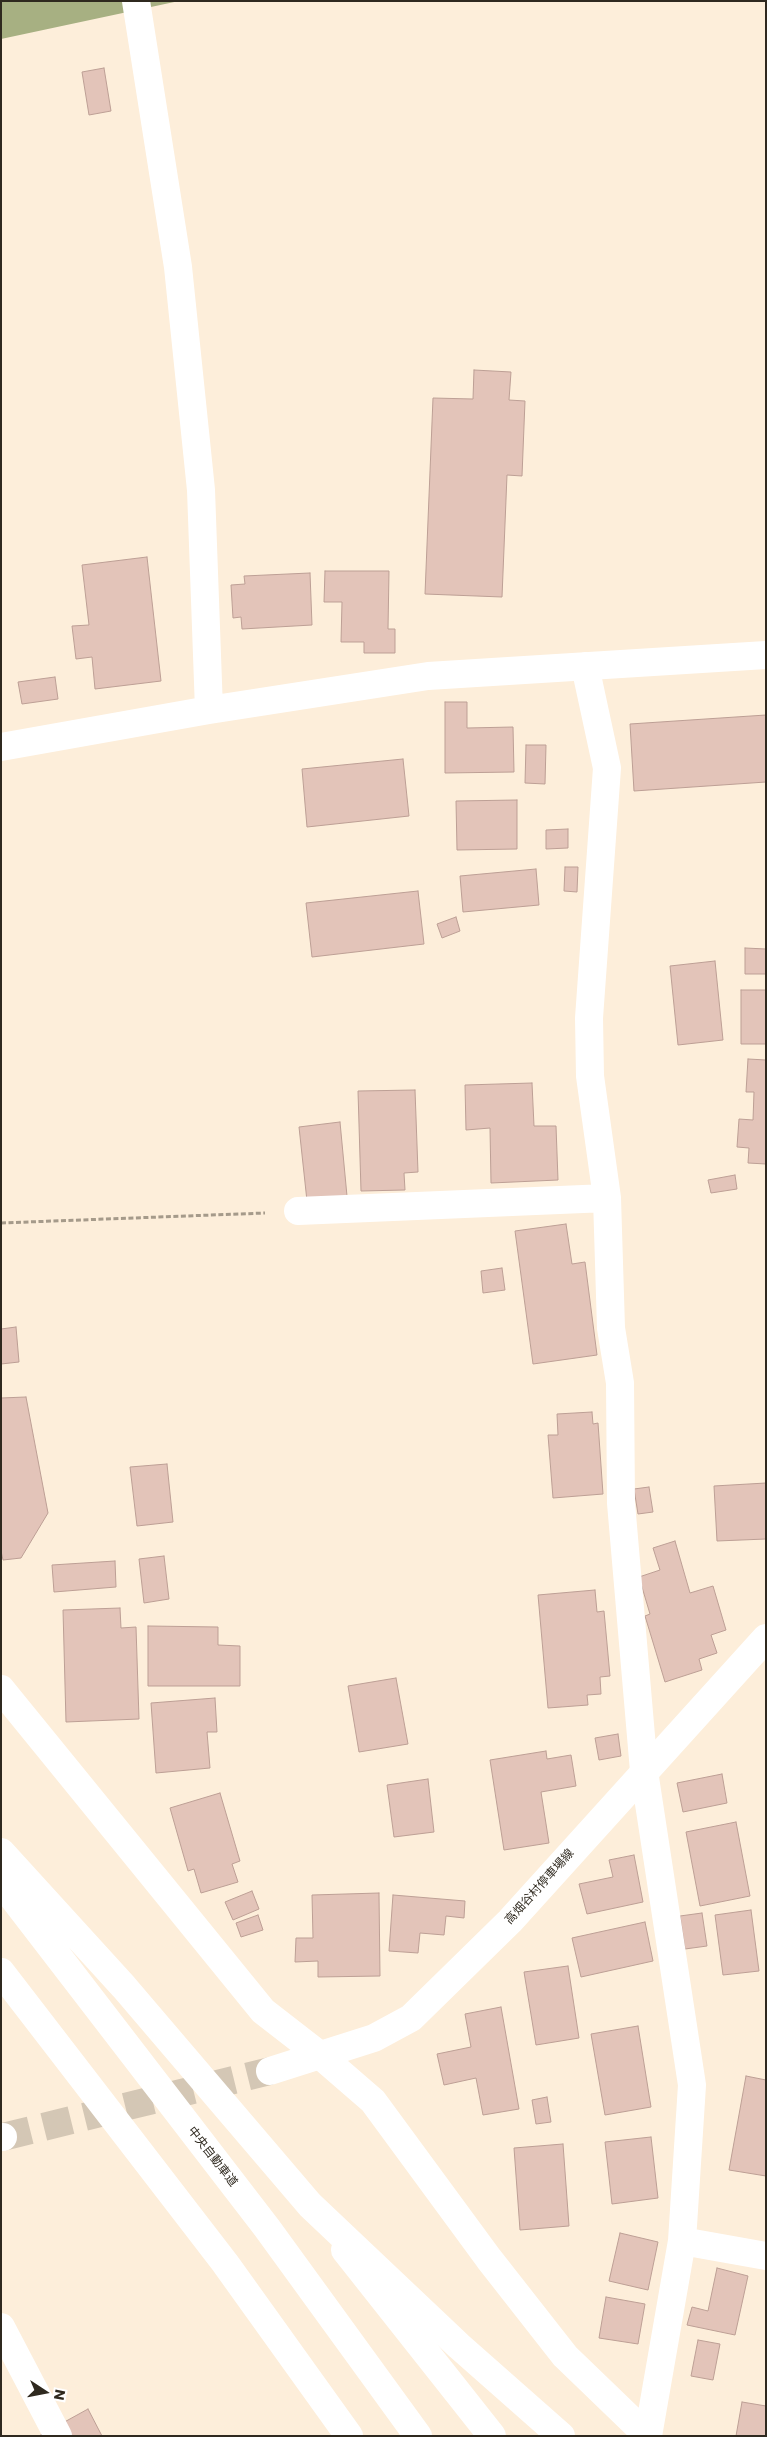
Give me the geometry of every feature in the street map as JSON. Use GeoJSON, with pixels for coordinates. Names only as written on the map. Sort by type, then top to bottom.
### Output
{"type":"FeatureCollection","features":[{"type":"Feature","properties":{"kind":"main road"},"geometry":{"type":"LineString","coordinates":[[138,13],[178,267],[201,490],[209,710]]}},
{"type":"Feature","properties":{"kind":"main road"},"geometry":{"type":"LineString","coordinates":[[1,746],[209,710],[428,676],[766,655]]}},
{"type":"Feature","properties":{"kind":"main road"},"geometry":{"type":"LineString","coordinates":[[585,666],[607,768],[589,1018],[590,1076],[607,1198],[611,1328],[620,1383],[621,1503],[644,1771],[692,2085],[682,2241],[648,2436]]}},
{"type":"Feature","properties":{"kind":"main road"},"geometry":{"type":"LineString","coordinates":[[298,1211],[607,1198]]}},
{"type":"Feature","properties":{"kind":"main road","name":"高畑谷村停車場線"},"geometry":{"type":"LineString","coordinates":[[270,2071],[374,2038],[411,2018],[510,1921],[766,1638]]}},
{"type":"Feature","properties":{"kind":"main road"},"geometry":{"type":"LineString","coordinates":[[1,1689],[263,2011],[321,2056],[373,2101],[489,2259],[565,2356],[648,2436]]}},
{"type":"Feature","properties":{"kind":"main road"},"geometry":{"type":"LineString","coordinates":[[1,1852],[124,1988],[310,2205],[492,2436]]}},
{"type":"Feature","properties":{"kind":"main road","name":"中央自動車道"},"geometry":{"type":"LineString","coordinates":[[1,1882],[267,2228],[418,2436]]}},
{"type":"Feature","properties":{"kind":"main road"},"geometry":{"type":"LineString","coordinates":[[1,1972],[225,2263],[349,2436]]}},
{"type":"Feature","properties":{"kind":"main road"},"geometry":{"type":"LineString","coordinates":[[310,2205],[459,2346],[562,2436]]}},
{"type":"Feature","properties":{"kind":"main road"},"geometry":{"type":"LineString","coordinates":[[682,2241],[766,2256]]}},
{"type":"Feature","properties":{"kind":"main road"},"geometry":{"type":"LineString","coordinates":[[225,2263],[327,2436]]}},
{"type":"Feature","properties":{"kind":"main road"},"geometry":{"type":"LineString","coordinates":[[1,2327],[58,2436]]}},
{"type":"Feature","properties":{"kind":"path"},"geometry":{"type":"LineString","coordinates":[[1,1223],[298,1211]]}},
{"type":"Feature","properties":{"kind":"green space"},"geometry":{"type":"Polygon","coordinates":[[[1,1],[179,1],[1,39],[1,1]]]}},
{"type":"Feature","properties":{"kind":"building"},"geometry":{"type":"Polygon","coordinates":[[[104,68],[111,111],[89,115],[82,72],[104,68]]]}},
{"type":"Feature","properties":{"kind":"building"},"geometry":{"type":"Polygon","coordinates":[[[474,370],[511,372],[509,400],[525,401],[522,476],[507,475],[502,597],[425,594],[433,398],[473,399],[474,370]]]}},
{"type":"Feature","properties":{"kind":"building"},"geometry":{"type":"Polygon","coordinates":[[[147,557],[161,681],[95,689],[92,657],[76,659],[72,626],[89,625],[82,565],[147,557]]]}},
{"type":"Feature","properties":{"kind":"building"},"geometry":{"type":"Polygon","coordinates":[[[325,571],[389,571],[388,629],[395,629],[395,653],[364,653],[364,642],[341,642],[342,602],[324,602],[325,571]]]}},
{"type":"Feature","properties":{"kind":"building"},"geometry":{"type":"Polygon","coordinates":[[[310,573],[312,625],[242,629],[241,617],[233,618],[231,585],[245,584],[244,576],[310,573]]]}},
{"type":"Feature","properties":{"kind":"building"},"geometry":{"type":"Polygon","coordinates":[[[55,677],[58,699],[22,704],[18,682],[55,677]]]}},
{"type":"Feature","properties":{"kind":"building"},"geometry":{"type":"Polygon","coordinates":[[[445,702],[467,702],[467,728],[513,727],[514,772],[445,773],[445,702]]]}},
{"type":"Feature","properties":{"kind":"building"},"geometry":{"type":"Polygon","coordinates":[[[766,715],[766,782],[634,791],[630,724],[766,715]]]}},
{"type":"Feature","properties":{"kind":"building"},"geometry":{"type":"Polygon","coordinates":[[[526,745],[546,745],[545,784],[525,783],[526,745]]]}},
{"type":"Feature","properties":{"kind":"building"},"geometry":{"type":"Polygon","coordinates":[[[403,759],[409,816],[307,827],[302,769],[403,759]]]}},
{"type":"Feature","properties":{"kind":"building"},"geometry":{"type":"Polygon","coordinates":[[[517,800],[517,849],[457,850],[456,801],[517,800]]]}},
{"type":"Feature","properties":{"kind":"building"},"geometry":{"type":"Polygon","coordinates":[[[568,829],[568,848],[546,849],[546,830],[568,829]]]}},
{"type":"Feature","properties":{"kind":"building"},"geometry":{"type":"Polygon","coordinates":[[[565,867],[578,867],[577,892],[564,891],[565,867]]]}},
{"type":"Feature","properties":{"kind":"building"},"geometry":{"type":"Polygon","coordinates":[[[536,869],[539,905],[463,912],[460,876],[536,869]]]}},
{"type":"Feature","properties":{"kind":"building"},"geometry":{"type":"Polygon","coordinates":[[[418,891],[424,944],[312,957],[306,903],[418,891]]]}},
{"type":"Feature","properties":{"kind":"building"},"geometry":{"type":"Polygon","coordinates":[[[456,917],[460,931],[442,938],[437,924],[456,917]]]}},
{"type":"Feature","properties":{"kind":"building"},"geometry":{"type":"Polygon","coordinates":[[[745,948],[766,949],[766,974],[745,974],[745,948]]]}},
{"type":"Feature","properties":{"kind":"building"},"geometry":{"type":"Polygon","coordinates":[[[715,961],[723,1040],[678,1045],[670,966],[715,961]]]}},
{"type":"Feature","properties":{"kind":"building"},"geometry":{"type":"Polygon","coordinates":[[[741,990],[766,990],[766,1044],[741,1044],[741,990]]]}},
{"type":"Feature","properties":{"kind":"building"},"geometry":{"type":"Polygon","coordinates":[[[748,1059],[766,1060],[766,1164],[748,1163],[749,1148],[737,1147],[739,1119],[753,1120],[754,1092],[746,1092],[748,1059]]]}},
{"type":"Feature","properties":{"kind":"building"},"geometry":{"type":"Polygon","coordinates":[[[532,1083],[534,1126],[556,1126],[558,1180],[491,1183],[490,1128],[466,1130],[465,1085],[532,1083]]]}},
{"type":"Feature","properties":{"kind":"building"},"geometry":{"type":"Polygon","coordinates":[[[415,1090],[418,1172],[404,1173],[405,1190],[361,1191],[358,1091],[415,1090]]]}},
{"type":"Feature","properties":{"kind":"building"},"geometry":{"type":"Polygon","coordinates":[[[340,1122],[347,1196],[307,1201],[299,1127],[340,1122]]]}},
{"type":"Feature","properties":{"kind":"building"},"geometry":{"type":"Polygon","coordinates":[[[735,1175],[737,1189],[711,1193],[708,1180],[735,1175]]]}},
{"type":"Feature","properties":{"kind":"building"},"geometry":{"type":"Polygon","coordinates":[[[566,1224],[572,1264],[585,1262],[597,1355],[533,1364],[515,1231],[566,1224]]]}},
{"type":"Feature","properties":{"kind":"building"},"geometry":{"type":"Polygon","coordinates":[[[502,1268],[505,1290],[483,1293],[481,1271],[502,1268]]]}},
{"type":"Feature","properties":{"kind":"building"},"geometry":{"type":"Polygon","coordinates":[[[16,1327],[19,1362],[1,1364],[1,1329],[16,1327]]]}},
{"type":"Feature","properties":{"kind":"building"},"geometry":{"type":"Polygon","coordinates":[[[26,1397],[48,1513],[21,1558],[3,1560],[1,1551],[1,1398],[26,1397]]]}},
{"type":"Feature","properties":{"kind":"building"},"geometry":{"type":"Polygon","coordinates":[[[592,1412],[593,1424],[598,1423],[603,1494],[553,1498],[548,1435],[558,1435],[557,1414],[592,1412]]]}},
{"type":"Feature","properties":{"kind":"building"},"geometry":{"type":"Polygon","coordinates":[[[167,1464],[173,1522],[137,1526],[130,1467],[167,1464]]]}},
{"type":"Feature","properties":{"kind":"building"},"geometry":{"type":"Polygon","coordinates":[[[766,1483],[766,1539],[717,1541],[714,1486],[766,1483]]]}},
{"type":"Feature","properties":{"kind":"building"},"geometry":{"type":"Polygon","coordinates":[[[649,1487],[653,1512],[638,1514],[634,1489],[649,1487]]]}},
{"type":"Feature","properties":{"kind":"building"},"geometry":{"type":"Polygon","coordinates":[[[675,1541],[690,1593],[713,1586],[726,1630],[711,1635],[717,1653],[699,1659],[702,1670],[665,1682],[645,1616],[650,1614],[639,1577],[660,1570],[653,1548],[675,1541]]]}},
{"type":"Feature","properties":{"kind":"building"},"geometry":{"type":"Polygon","coordinates":[[[164,1556],[169,1599],[144,1603],[139,1559],[164,1556]]]}},
{"type":"Feature","properties":{"kind":"building"},"geometry":{"type":"Polygon","coordinates":[[[115,1561],[116,1587],[54,1592],[52,1565],[115,1561]]]}},
{"type":"Feature","properties":{"kind":"building"},"geometry":{"type":"Polygon","coordinates":[[[595,1590],[597,1612],[604,1611],[610,1676],[600,1677],[601,1694],[587,1695],[588,1705],[548,1708],[538,1595],[595,1590]]]}},
{"type":"Feature","properties":{"kind":"building"},"geometry":{"type":"Polygon","coordinates":[[[120,1608],[121,1628],[136,1627],[139,1719],[66,1722],[63,1610],[120,1608]]]}},
{"type":"Feature","properties":{"kind":"building"},"geometry":{"type":"Polygon","coordinates":[[[148,1626],[218,1627],[218,1645],[240,1646],[240,1686],[148,1686],[148,1626]]]}},
{"type":"Feature","properties":{"kind":"building"},"geometry":{"type":"Polygon","coordinates":[[[396,1678],[408,1744],[359,1752],[348,1686],[396,1678]]]}},
{"type":"Feature","properties":{"kind":"building"},"geometry":{"type":"Polygon","coordinates":[[[215,1698],[217,1732],[207,1732],[210,1768],[156,1773],[151,1703],[215,1698]]]}},
{"type":"Feature","properties":{"kind":"building"},"geometry":{"type":"Polygon","coordinates":[[[618,1734],[621,1756],[599,1760],[595,1738],[618,1734]]]}},
{"type":"Feature","properties":{"kind":"building"},"geometry":{"type":"Polygon","coordinates":[[[546,1751],[547,1759],[571,1755],[576,1786],[541,1792],[549,1843],[504,1850],[490,1760],[546,1751]]]}},
{"type":"Feature","properties":{"kind":"building"},"geometry":{"type":"Polygon","coordinates":[[[722,1774],[727,1803],[683,1812],[677,1783],[722,1774]]]}},
{"type":"Feature","properties":{"kind":"building"},"geometry":{"type":"Polygon","coordinates":[[[428,1779],[434,1832],[394,1837],[387,1785],[428,1779]]]}},
{"type":"Feature","properties":{"kind":"building"},"geometry":{"type":"Polygon","coordinates":[[[220,1793],[240,1861],[232,1864],[238,1882],[201,1893],[194,1869],[188,1871],[170,1808],[220,1793]]]}},
{"type":"Feature","properties":{"kind":"building"},"geometry":{"type":"Polygon","coordinates":[[[736,1822],[750,1896],[700,1906],[686,1832],[736,1822]]]}},
{"type":"Feature","properties":{"kind":"building"},"geometry":{"type":"Polygon","coordinates":[[[634,1855],[643,1902],[587,1914],[579,1884],[613,1877],[609,1860],[634,1855]]]}},
{"type":"Feature","properties":{"kind":"building"},"geometry":{"type":"Polygon","coordinates":[[[252,1891],[259,1909],[233,1920],[225,1902],[252,1891]]]}},
{"type":"Feature","properties":{"kind":"building"},"geometry":{"type":"Polygon","coordinates":[[[379,1893],[380,1976],[318,1977],[318,1961],[295,1962],[296,1938],[313,1938],[312,1895],[379,1893]]]}},
{"type":"Feature","properties":{"kind":"building"},"geometry":{"type":"Polygon","coordinates":[[[393,1895],[465,1901],[464,1918],[446,1916],[444,1935],[420,1933],[418,1953],[389,1951],[393,1895]]]}},
{"type":"Feature","properties":{"kind":"building"},"geometry":{"type":"Polygon","coordinates":[[[751,1910],[759,1971],[723,1975],[715,1915],[751,1910]]]}},
{"type":"Feature","properties":{"kind":"building"},"geometry":{"type":"Polygon","coordinates":[[[702,1913],[707,1946],[685,1949],[680,1916],[702,1913]]]}},
{"type":"Feature","properties":{"kind":"building"},"geometry":{"type":"Polygon","coordinates":[[[258,1915],[263,1930],[241,1937],[236,1923],[258,1915]]]}},
{"type":"Feature","properties":{"kind":"building"},"geometry":{"type":"Polygon","coordinates":[[[645,1922],[653,1961],[581,1977],[572,1938],[645,1922]]]}},
{"type":"Feature","properties":{"kind":"building"},"geometry":{"type":"Polygon","coordinates":[[[568,1966],[579,2038],[536,2045],[524,1972],[568,1966]]]}},
{"type":"Feature","properties":{"kind":"building"},"geometry":{"type":"Polygon","coordinates":[[[501,2007],[519,2109],[483,2115],[476,2078],[444,2085],[437,2054],[471,2047],[465,2014],[501,2007]]]}},
{"type":"Feature","properties":{"kind":"building"},"geometry":{"type":"Polygon","coordinates":[[[638,2026],[651,2107],[605,2115],[591,2034],[638,2026]]]}},
{"type":"Feature","properties":{"kind":"building"},"geometry":{"type":"Polygon","coordinates":[[[746,2076],[766,2080],[766,2176],[729,2170],[746,2076]]]}},
{"type":"Feature","properties":{"kind":"building"},"geometry":{"type":"Polygon","coordinates":[[[547,2097],[551,2122],[536,2124],[532,2100],[547,2097]]]}},
{"type":"Feature","properties":{"kind":"building"},"geometry":{"type":"Polygon","coordinates":[[[651,2137],[658,2198],[612,2204],[605,2142],[651,2137]]]}},
{"type":"Feature","properties":{"kind":"building"},"geometry":{"type":"Polygon","coordinates":[[[563,2144],[569,2226],[520,2230],[514,2148],[563,2144]]]}},
{"type":"Feature","properties":{"kind":"building"},"geometry":{"type":"Polygon","coordinates":[[[620,2233],[658,2242],[648,2290],[609,2281],[620,2233]]]}},
{"type":"Feature","properties":{"kind":"building"},"geometry":{"type":"Polygon","coordinates":[[[717,2268],[748,2276],[735,2335],[687,2325],[692,2307],[708,2311],[717,2268]]]}},
{"type":"Feature","properties":{"kind":"building"},"geometry":{"type":"Polygon","coordinates":[[[606,2297],[645,2304],[638,2344],[599,2338],[606,2297]]]}},
{"type":"Feature","properties":{"kind":"building"},"geometry":{"type":"Polygon","coordinates":[[[698,2340],[720,2344],[713,2380],[691,2376],[698,2340]]]}},
{"type":"Feature","properties":{"kind":"building"},"geometry":{"type":"Polygon","coordinates":[[[742,2402],[766,2406],[766,2436],[736,2436],[742,2402]]]}},
{"type":"Feature","properties":{"kind":"building"},"geometry":{"type":"Polygon","coordinates":[[[88,2409],[102,2436],[39,2436],[88,2409]]]}},
{"type":"Feature","properties":{"kind":"tunnel"},"geometry":{"type":"LineString","coordinates":[[3,2137],[270,2071]]}}]}
